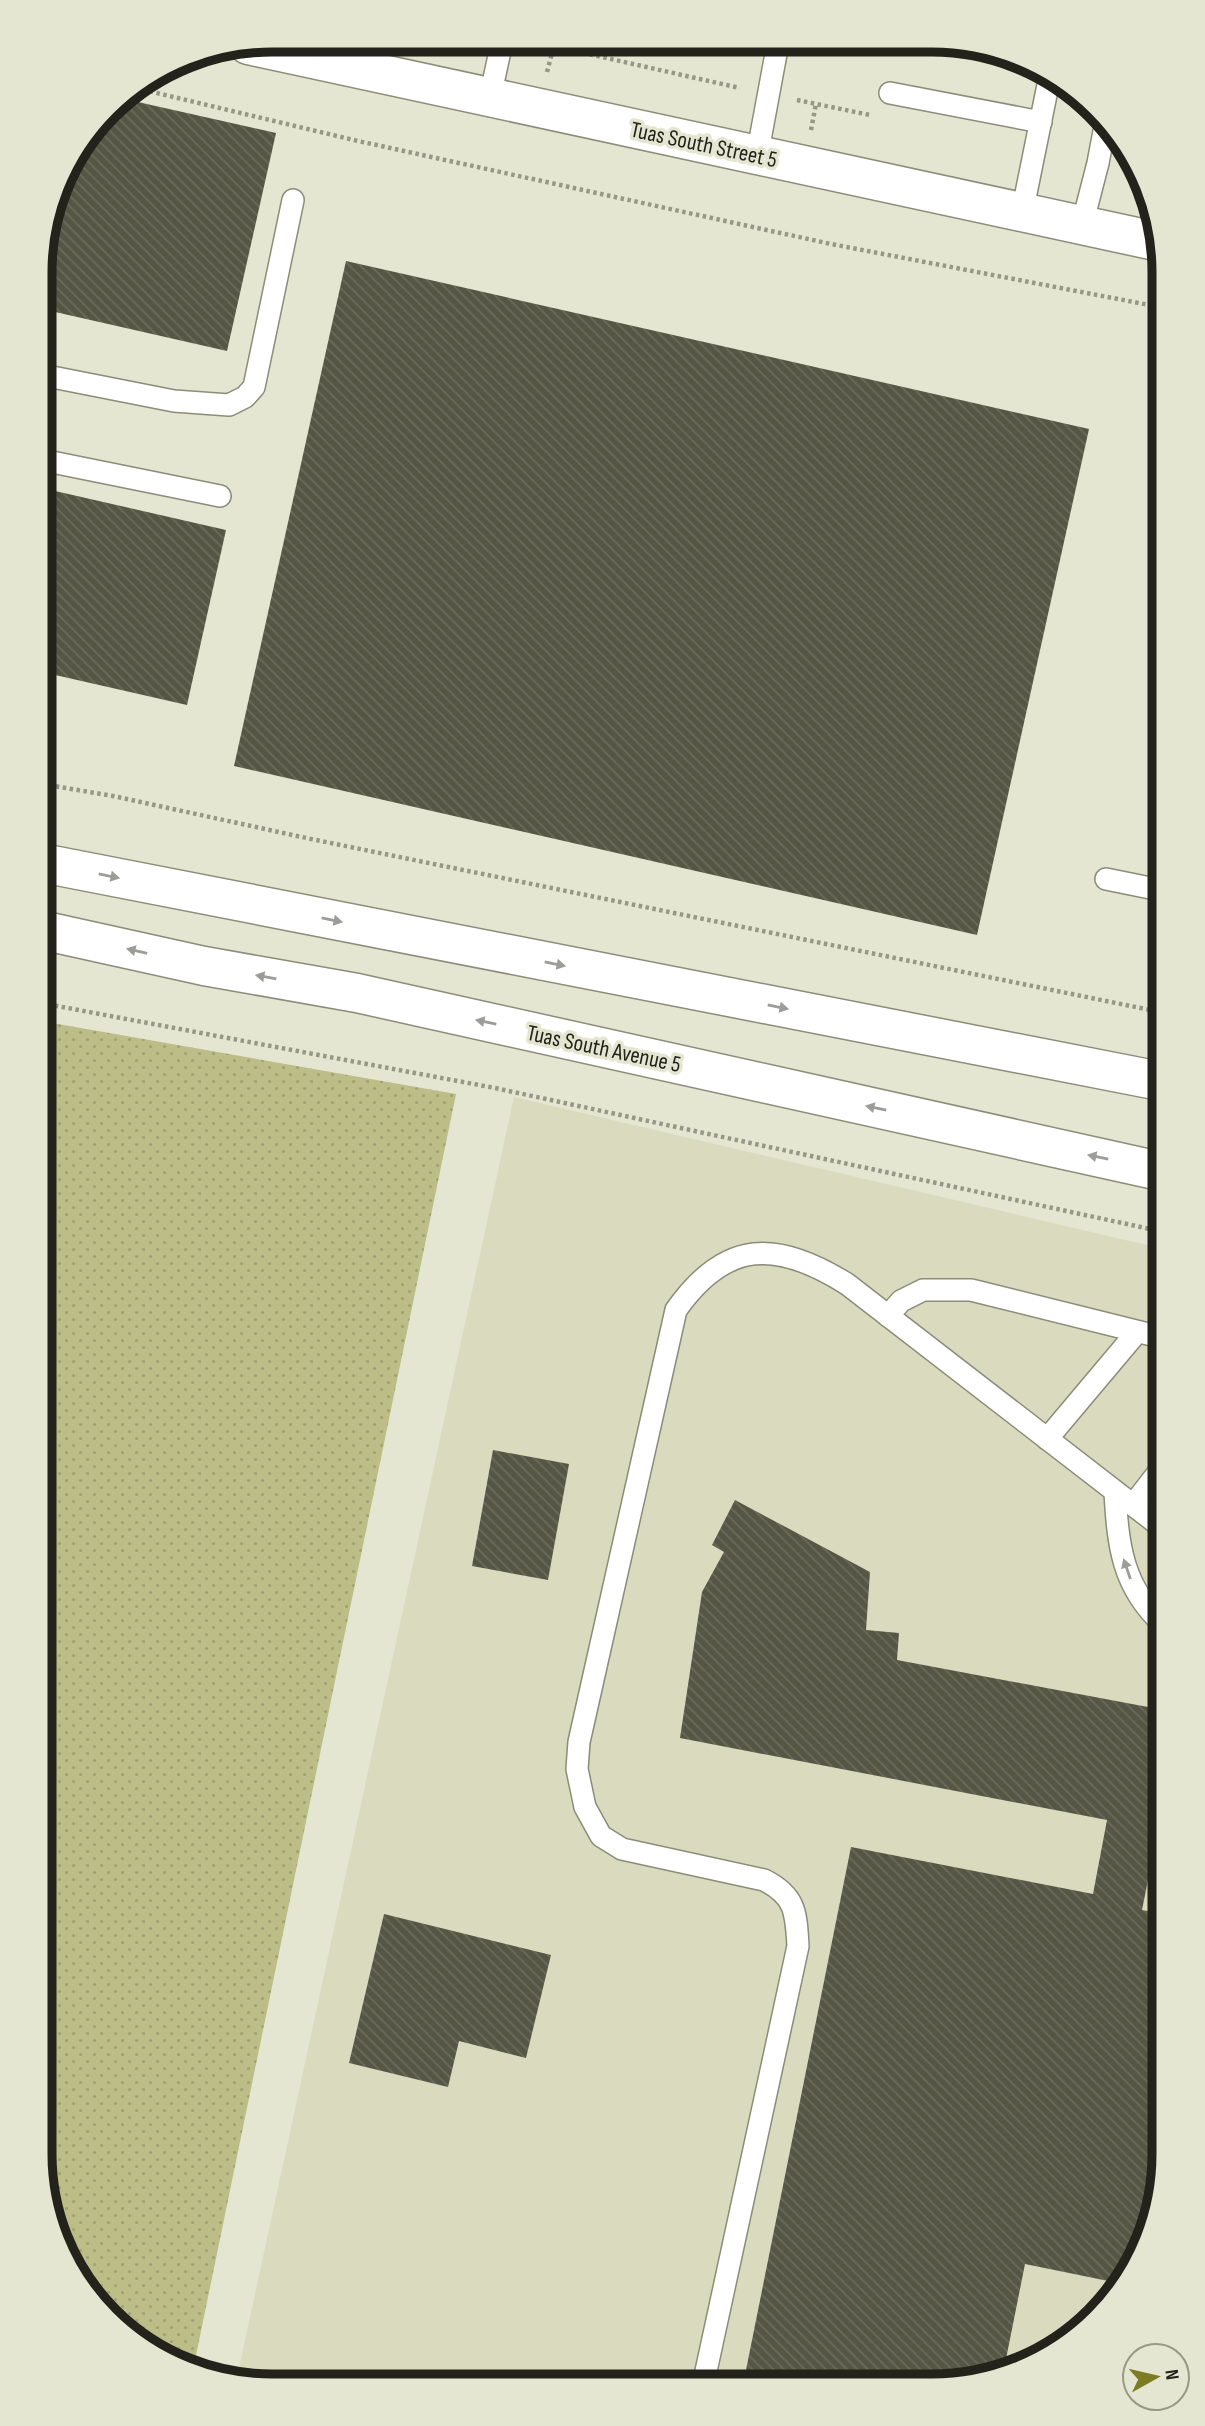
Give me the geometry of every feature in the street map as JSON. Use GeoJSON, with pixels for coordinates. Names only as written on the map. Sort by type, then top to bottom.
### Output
{"type":"FeatureCollection","features":[{"type":"Feature","properties":{"kind":"main road","name":"Tuas South Street 5"},"geometry":{"type":"LineString","coordinates":[[285,53],[1149,240]]}},
{"type":"Feature","properties":{"kind":"main road"},"geometry":{"type":"LineString","coordinates":[[53,865],[1153,1080]]}},
{"type":"Feature","properties":{"kind":"main road","name":"Tuas South Avenue 5"},"geometry":{"type":"LineString","coordinates":[[53,933],[204,966],[357,993],[1153,1169]]}},
{"type":"Feature","properties":{"kind":"lane"},"geometry":{"type":"LineString","coordinates":[[490,97],[500,53]]}},
{"type":"Feature","properties":{"kind":"lane"},"geometry":{"type":"LineString","coordinates":[[757,156],[776,53]]}},
{"type":"Feature","properties":{"kind":"lane"},"geometry":{"type":"LineString","coordinates":[[1023,213],[1048,86]]}},
{"type":"Feature","properties":{"kind":"lane"},"geometry":{"type":"LineString","coordinates":[[890,93],[1041,122]]}},
{"type":"Feature","properties":{"kind":"lane"},"geometry":{"type":"LineString","coordinates":[[1082,225],[1105,136]]}},
{"type":"Feature","properties":{"kind":"lane"},"geometry":{"type":"LineString","coordinates":[[53,377],[174,401],[229,405],[245,397],[254,387],[293,200]]}},
{"type":"Feature","properties":{"kind":"lane"},"geometry":{"type":"LineString","coordinates":[[53,462],[220,496]]}},
{"type":"Feature","properties":{"kind":"lane"},"geometry":{"type":"LineString","coordinates":[[1106,879],[1153,888]]}},
{"type":"Feature","properties":{"kind":"lane"},"geometry":{"type":"LineString","coordinates":[[705,2374],[798,1947],[797,1925],[792,1905],[782,1889],[764,1880],[622,1849],[601,1836],[585,1807],[577,1769],[579,1742],[676,1310],[692,1287],[711,1270],[742,1255],[776,1254],[804,1260],[831,1274],[888,1316],[1152,1520]]}},
{"type":"Feature","properties":{"kind":"lane"},"geometry":{"type":"LineString","coordinates":[[888,1316],[901,1301],[923,1290],[971,1290],[1152,1335]]}},
{"type":"Feature","properties":{"kind":"lane"},"geometry":{"type":"LineString","coordinates":[[1047,1439],[1137,1332]]}},
{"type":"Feature","properties":{"kind":"lane"},"geometry":{"type":"LineString","coordinates":[[1132,1505],[1152,1480]]}},
{"type":"Feature","properties":{"kind":"lane"},"geometry":{"type":"LineString","coordinates":[[1115,1492],[1118,1534],[1126,1571],[1141,1600],[1152,1612]]}},
{"type":"Feature","properties":{"kind":"path"},"geometry":{"type":"LineString","coordinates":[[585,53],[880,117]]}},
{"type":"Feature","properties":{"kind":"path"},"geometry":{"type":"LineString","coordinates":[[149,91],[358,141],[831,244],[1153,306]]}},
{"type":"Feature","properties":{"kind":"path"},"geometry":{"type":"LineString","coordinates":[[53,786],[1153,1010]]}},
{"type":"Feature","properties":{"kind":"path"},"geometry":{"type":"LineString","coordinates":[[53,1005],[495,1088],[1152,1229]]}},
{"type":"Feature","properties":{"kind":"shaded area"},"geometry":{"type":"Polygon","coordinates":[[[514,1097],[1152,1246],[1152,2168],[1148,2196],[1136,2238],[1107,2287],[1088,2309],[1066,2328],[1030,2351],[1003,2362],[961,2372],[272,2374],[238,2371],[514,1097]]]}},
{"type":"Feature","properties":{"kind":"green space"},"geometry":{"type":"Polygon","coordinates":[[[53,1023],[456,1094],[195,2359],[162,2344],[139,2328],[117,2309],[98,2287],[75,2251],[64,2224],[53,2168],[53,1023]]]}},
{"type":"Feature","properties":{"kind":"building"},"geometry":{"type":"Polygon","coordinates":[[[135,101],[276,133],[227,351],[53,311],[53,258],[58,223],[69,188],[82,162],[117,117],[135,101]]]}},
{"type":"Feature","properties":{"kind":"building"},"geometry":{"type":"Polygon","coordinates":[[[346,261],[1089,429],[977,935],[234,766],[346,261]]]}},
{"type":"Feature","properties":{"kind":"building"},"geometry":{"type":"Polygon","coordinates":[[[53,490],[226,530],[187,705],[53,674],[53,490]]]}},
{"type":"Feature","properties":{"kind":"building"},"geometry":{"type":"Polygon","coordinates":[[[493,1450],[569,1464],[548,1580],[472,1566],[493,1450]]]}},
{"type":"Feature","properties":{"kind":"building"},"geometry":{"type":"Polygon","coordinates":[[[735,1500],[870,1572],[866,1630],[899,1633],[897,1660],[1152,1708],[1152,1859],[1142,1910],[1152,1912],[1152,2168],[1148,2196],[1136,2238],[1111,2282],[1025,2264],[1006,2361],[1003,2362],[961,2372],[932,2374],[745,2374],[851,1847],[1093,1894],[1107,1820],[680,1738],[702,1592],[724,1552],[712,1545],[735,1500]]]}},
{"type":"Feature","properties":{"kind":"building"},"geometry":{"type":"Polygon","coordinates":[[[384,1914],[551,1955],[526,2058],[459,2041],[448,2087],[349,2063],[384,1914]]]}}]}
